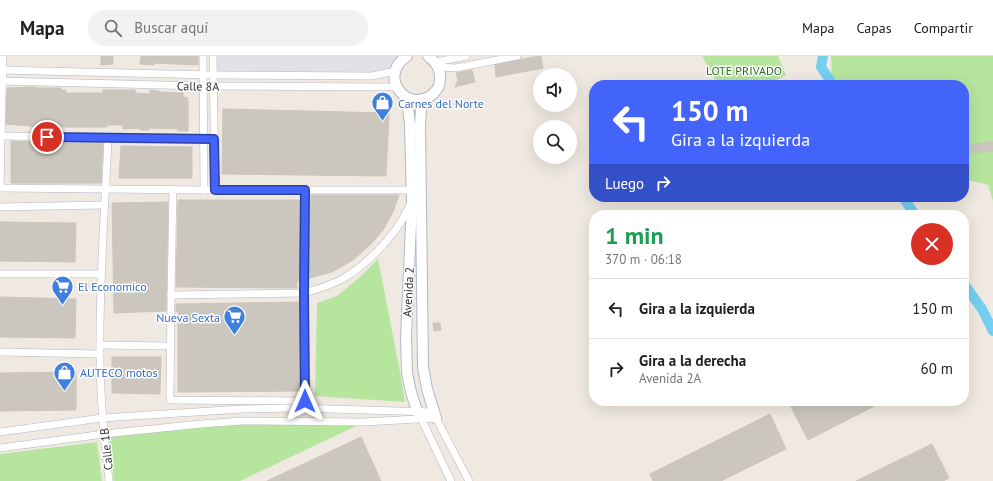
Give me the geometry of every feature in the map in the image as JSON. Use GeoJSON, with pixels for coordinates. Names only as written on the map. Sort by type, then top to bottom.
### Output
{"type":"FeatureCollection","features":[{"type":"Feature","properties":{"kind":"street"},"geometry":{"type":"LineString","coordinates":[[3,56],[1,70],[0,188],[412,190]]}},
{"type":"Feature","properties":{"kind":"street"},"geometry":{"type":"LineString","coordinates":[[203,56],[204,190]]}},
{"type":"Feature","properties":{"kind":"street"},"geometry":{"type":"LineString","coordinates":[[213,56],[215,190]]}},
{"type":"Feature","properties":{"kind":"street"},"geometry":{"type":"LineString","coordinates":[[407,56],[397,65],[394,77],[396,87],[404,96],[416,100],[430,96],[440,83],[441,75],[432,59]]}},
{"type":"Feature","properties":{"kind":"street"},"geometry":{"type":"LineString","coordinates":[[432,59],[466,56]]}},
{"type":"Feature","properties":{"kind":"street"},"geometry":{"type":"LineString","coordinates":[[432,59],[456,68],[517,56]]}},
{"type":"Feature","properties":{"kind":"street","name":"Calle 8A"},"geometry":{"type":"LineString","coordinates":[[1,70],[202,75],[372,76],[395,71]]}},
{"type":"Feature","properties":{"kind":"street","name":"Calle 8A"},"geometry":{"type":"LineString","coordinates":[[1,81],[203,86],[396,87]]}},
{"type":"Feature","properties":{"kind":"street","name":"Avenida 2"},"geometry":{"type":"LineString","coordinates":[[404,96],[408,108],[410,125],[412,190],[406,338],[407,373],[411,392],[419,415],[451,481]]}},
{"type":"Feature","properties":{"kind":"street","name":"Avenida 2"},"geometry":{"type":"LineString","coordinates":[[423,99],[420,125],[423,367],[426,389],[435,415],[469,481]]}},
{"type":"Feature","properties":{"kind":"street"},"geometry":{"type":"LineString","coordinates":[[1,136],[214,139]]}},
{"type":"Feature","properties":{"kind":"street","name":"Calle 1B"},"geometry":{"type":"LineString","coordinates":[[108,138],[101,274],[100,354],[102,418],[109,481]]}},
{"type":"Feature","properties":{"kind":"street"},"geometry":{"type":"LineString","coordinates":[[173,189],[170,400],[305,401],[305,190]]}},
{"type":"Feature","properties":{"kind":"street"},"geometry":{"type":"LineString","coordinates":[[171,295],[304,293],[321,288],[344,278],[382,247],[401,222],[412,201]]}},
{"type":"Feature","properties":{"kind":"street"},"geometry":{"type":"LineString","coordinates":[[0,207],[104,205]]}},
{"type":"Feature","properties":{"kind":"street"},"geometry":{"type":"LineString","coordinates":[[0,274],[101,274]]}},
{"type":"Feature","properties":{"kind":"street"},"geometry":{"type":"LineString","coordinates":[[100,345],[170,346]]}},
{"type":"Feature","properties":{"kind":"street"},"geometry":{"type":"LineString","coordinates":[[0,352],[100,354]]}},
{"type":"Feature","properties":{"kind":"street"},"geometry":{"type":"LineString","coordinates":[[0,432],[102,418],[242,409],[296,408],[435,415]]}},
{"type":"Feature","properties":{"kind":"street"},"geometry":{"type":"LineString","coordinates":[[0,448],[104,434],[201,424],[243,421],[363,422],[419,415]]}},
{"type":"Feature","properties":{"kind":"shaded area"},"geometry":{"type":"Polygon","coordinates":[[[215,56],[403,56],[403,59],[389,68],[371,73],[215,72],[215,56]]]}},
{"type":"Feature","properties":{"kind":"green space","name":"LOTE PRIVADO"},"geometry":{"type":"Polygon","coordinates":[[[702,56],[778,56],[786,75],[776,80],[715,80],[702,56]]]}},
{"type":"Feature","properties":{"kind":"green space"},"geometry":{"type":"Polygon","coordinates":[[[831,56],[993,56],[993,201],[988,185],[969,180],[969,80],[832,80],[831,56]]]}},
{"type":"Feature","properties":{"kind":"green space"},"geometry":{"type":"Polygon","coordinates":[[[378,259],[405,402],[315,396],[317,303],[337,296],[360,277],[378,259]]]}},
{"type":"Feature","properties":{"kind":"green space"},"geometry":{"type":"Polygon","coordinates":[[[219,424],[356,426],[240,481],[114,481],[109,437],[219,424]]]}},
{"type":"Feature","properties":{"kind":"green space"},"geometry":{"type":"Polygon","coordinates":[[[97,442],[102,481],[0,481],[0,454],[97,442]]]}},
{"type":"Feature","properties":{"kind":"building"},"geometry":{"type":"Polygon","coordinates":[[[101,56],[113,56],[113,64],[101,65],[101,56]]]}},
{"type":"Feature","properties":{"kind":"building"},"geometry":{"type":"Polygon","coordinates":[[[141,56],[198,56],[198,65],[154,63],[154,65],[140,64],[141,56]]]}},
{"type":"Feature","properties":{"kind":"building"},"geometry":{"type":"Polygon","coordinates":[[[541,56],[543,68],[533,68],[533,70],[496,77],[495,65],[541,56]]]}},
{"type":"Feature","properties":{"kind":"building"},"geometry":{"type":"Polygon","coordinates":[[[472,70],[475,82],[455,87],[458,80],[456,73],[472,70]]]}},
{"type":"Feature","properties":{"kind":"building"},"geometry":{"type":"Polygon","coordinates":[[[7,88],[61,88],[61,90],[66,90],[66,93],[103,93],[103,90],[135,90],[135,93],[150,94],[150,90],[183,93],[183,97],[188,98],[188,131],[178,131],[178,129],[149,128],[149,130],[140,130],[140,128],[123,129],[123,125],[107,125],[107,127],[43,127],[6,124],[7,88]]]}},
{"type":"Feature","properties":{"kind":"building"},"geometry":{"type":"Polygon","coordinates":[[[223,109],[389,113],[386,176],[222,174],[223,109]]]}},
{"type":"Feature","properties":{"kind":"building"},"geometry":{"type":"Polygon","coordinates":[[[11,141],[103,143],[101,183],[11,183],[11,141]]]}},
{"type":"Feature","properties":{"kind":"building"},"geometry":{"type":"Polygon","coordinates":[[[993,142],[993,151],[972,153],[971,144],[993,142]]]}},
{"type":"Feature","properties":{"kind":"building"},"geometry":{"type":"Polygon","coordinates":[[[121,146],[192,147],[192,178],[119,178],[121,146]]]}},
{"type":"Feature","properties":{"kind":"building"},"geometry":{"type":"Polygon","coordinates":[[[311,195],[399,195],[393,212],[383,230],[372,243],[353,260],[332,272],[309,278],[311,195]]]}},
{"type":"Feature","properties":{"kind":"building"},"geometry":{"type":"Polygon","coordinates":[[[179,200],[300,200],[299,281],[297,281],[297,288],[176,287],[179,200]]]}},
{"type":"Feature","properties":{"kind":"building"},"geometry":{"type":"Polygon","coordinates":[[[168,202],[166,311],[114,313],[112,203],[168,202]]]}},
{"type":"Feature","properties":{"kind":"building"},"geometry":{"type":"Polygon","coordinates":[[[0,222],[76,223],[75,262],[0,261],[0,222]]]}},
{"type":"Feature","properties":{"kind":"building"},"geometry":{"type":"Polygon","coordinates":[[[0,297],[76,299],[75,338],[0,337],[0,297]]]}},
{"type":"Feature","properties":{"kind":"building"},"geometry":{"type":"Polygon","coordinates":[[[299,302],[300,391],[178,392],[178,311],[176,311],[176,304],[299,302]]]}},
{"type":"Feature","properties":{"kind":"building"},"geometry":{"type":"Polygon","coordinates":[[[433,323],[440,323],[441,330],[434,331],[433,323]]]}},
{"type":"Feature","properties":{"kind":"building"},"geometry":{"type":"Polygon","coordinates":[[[112,357],[161,357],[160,394],[112,393],[112,357]]]}},
{"type":"Feature","properties":{"kind":"building"},"geometry":{"type":"Polygon","coordinates":[[[76,372],[76,410],[0,411],[0,373],[76,372]]]}},
{"type":"Feature","properties":{"kind":"building"},"geometry":{"type":"Polygon","coordinates":[[[791,406],[874,406],[808,440],[791,406]]]}},
{"type":"Feature","properties":{"kind":"building"},"geometry":{"type":"Polygon","coordinates":[[[770,414],[786,449],[721,481],[653,481],[650,474],[770,414]]]}},
{"type":"Feature","properties":{"kind":"building"},"geometry":{"type":"Polygon","coordinates":[[[361,437],[381,481],[267,481],[361,437]]]}},
{"type":"Feature","properties":{"kind":"building"},"geometry":{"type":"Polygon","coordinates":[[[932,444],[949,478],[943,481],[856,481],[932,444]]]}},
{"type":"Feature","properties":{"kind":"waterway"},"geometry":{"type":"LineString","coordinates":[[823,56],[821,67],[830,80]]}},
{"type":"Feature","properties":{"kind":"waterway"},"geometry":{"type":"LineString","coordinates":[[906,202],[912,210]]}},
{"type":"Feature","properties":{"kind":"waterway"},"geometry":{"type":"LineString","coordinates":[[969,291],[982,309],[993,331]]}},
{"type":"Feature","properties":{"kind":"place","name":"Carnes del Norte"},"geometry":{"type":"Point","coordinates":[382,122]}},
{"type":"Feature","properties":{"kind":"place","name":"El Economico"},"geometry":{"type":"Point","coordinates":[63,306]}},
{"type":"Feature","properties":{"kind":"place","name":"Nueva Sexta"},"geometry":{"type":"Point","coordinates":[235,336]}},
{"type":"Feature","properties":{"kind":"place","name":"AUTECO motos"},"geometry":{"type":"Point","coordinates":[65,392]}},
{"type":"Feature","properties":{"kind":"route"},"geometry":{"type":"LineString","coordinates":[[47,137],[214,139],[215,190],[305,190],[305,401]]}}]}
